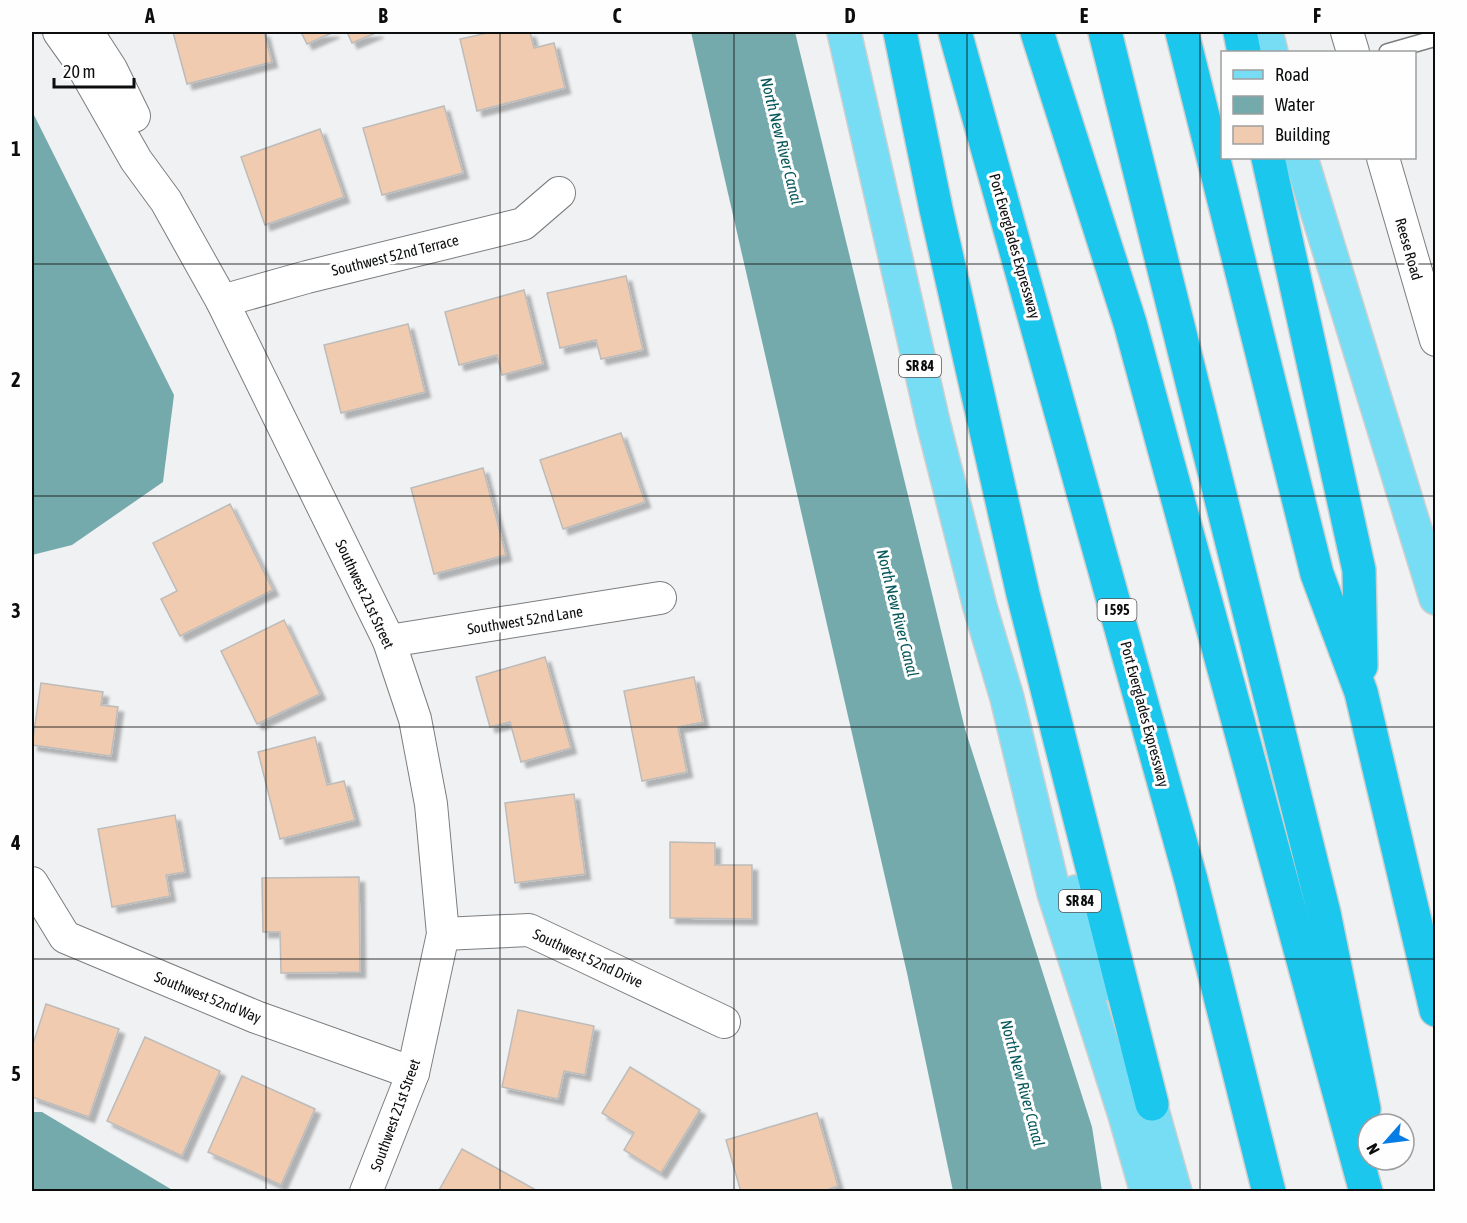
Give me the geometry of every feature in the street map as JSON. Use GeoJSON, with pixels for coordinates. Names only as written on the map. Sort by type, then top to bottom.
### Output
{"type":"FeatureCollection","features":[{"type":"Feature","properties":{"kind":"highway"},"geometry":{"type":"LineString","coordinates":[[900,32],[936,209],[1023,594],[1152,1104]]}},
{"type":"Feature","properties":{"kind":"highway","name":"Port Everglades Expressway"},"geometry":{"type":"LineString","coordinates":[[955,32],[1191,880],[1269,1191]]}},
{"type":"Feature","properties":{"kind":"highway"},"geometry":{"type":"LineString","coordinates":[[1037,32],[1130,323],[1366,1191]]}},
{"type":"Feature","properties":{"kind":"highway"},"geometry":{"type":"LineString","coordinates":[[1105,32],[1324,914],[1365,1112]]}},
{"type":"Feature","properties":{"kind":"highway"},"geometry":{"type":"LineString","coordinates":[[1182,32],[1317,574],[1361,692],[1436,1010]]}},
{"type":"Feature","properties":{"kind":"highway"},"geometry":{"type":"LineString","coordinates":[[1240,32],[1244,51]]}},
{"type":"Feature","properties":{"kind":"highway"},"geometry":{"type":"LineString","coordinates":[[1268,159],[1359,570],[1361,692]]}},
{"type":"Feature","properties":{"kind":"highway"},"geometry":{"type":"LineString","coordinates":[[1377,1172],[1381,1191]]}},
{"type":"Feature","properties":{"kind":"main road","name":"SR 84"},"geometry":{"type":"LineString","coordinates":[[844,32],[933,422],[980,607],[1007,698],[1152,1104],[1175,1191]]}},
{"type":"Feature","properties":{"kind":"main road"},"geometry":{"type":"LineString","coordinates":[[1266,32],[1271,51]]}},
{"type":"Feature","properties":{"kind":"main road"},"geometry":{"type":"LineString","coordinates":[[1301,159],[1436,598]]}},
{"type":"Feature","properties":{"kind":"main road"},"geometry":{"type":"LineString","coordinates":[[1007,698],[1054,892],[1147,1191]]}},
{"type":"Feature","properties":{"kind":"street"},"geometry":{"type":"LineString","coordinates":[[59,32],[79,60],[136,160],[166,201]]}},
{"type":"Feature","properties":{"kind":"street"},"geometry":{"type":"LineString","coordinates":[[87,32],[111,69],[151,150],[166,201]]}},
{"type":"Feature","properties":{"kind":"street"},"geometry":{"type":"LineString","coordinates":[[100,32],[111,69]]}},
{"type":"Feature","properties":{"kind":"street"},"geometry":{"type":"LineString","coordinates":[[1347,32],[1353,51]]}},
{"type":"Feature","properties":{"kind":"street","name":"Reese Road"},"geometry":{"type":"LineString","coordinates":[[1383,159],[1436,340]]}},
{"type":"Feature","properties":{"kind":"street","name":"Southwest 52nd Terrace"},"geometry":{"type":"LineString","coordinates":[[222,302],[307,277],[523,224],[559,193]]}},
{"type":"Feature","properties":{"kind":"street","name":"Southwest 21st Street"},"geometry":{"type":"LineString","coordinates":[[166,201],[222,302],[389,641],[415,719],[431,804],[443,934],[413,1073],[366,1191]]}},
{"type":"Feature","properties":{"kind":"street","name":"Southwest 52nd Lane"},"geometry":{"type":"LineString","coordinates":[[389,641],[660,598]]}},
{"type":"Feature","properties":{"kind":"street","name":"Southwest 52nd Way"},"geometry":{"type":"LineString","coordinates":[[32,883],[65,937],[256,1017],[413,1073]]}},
{"type":"Feature","properties":{"kind":"street","name":"Southwest 52nd Drive"},"geometry":{"type":"LineString","coordinates":[[443,934],[529,930],[724,1022]]}},
{"type":"Feature","properties":{"kind":"lane"},"geometry":{"type":"LineString","coordinates":[[1390,51],[1436,38]]}},
{"type":"Feature","properties":{"kind":"water","name":"North New River Canal"},"geometry":{"type":"Polygon","coordinates":[[[691,32],[795,32],[965,729],[1092,1127],[1102,1191],[953,1191],[907,973],[691,32]]]}},
{"type":"Feature","properties":{"kind":"water"},"geometry":{"type":"Polygon","coordinates":[[[32,111],[174,395],[163,482],[72,545],[32,555],[32,111]]]}},
{"type":"Feature","properties":{"kind":"water"},"geometry":{"type":"Polygon","coordinates":[[[32,1112],[42,1112],[174,1191],[32,1191],[32,1112]]]}},
{"type":"Feature","properties":{"kind":"building"},"geometry":{"type":"Polygon","coordinates":[[[173,32],[264,32],[272,62],[187,84],[173,32]]]}},
{"type":"Feature","properties":{"kind":"building"},"geometry":{"type":"Polygon","coordinates":[[[301,32],[334,32],[307,44],[301,32]]]}},
{"type":"Feature","properties":{"kind":"building"},"geometry":{"type":"Polygon","coordinates":[[[347,32],[378,32],[352,43],[347,32]]]}},
{"type":"Feature","properties":{"kind":"building"},"geometry":{"type":"Polygon","coordinates":[[[492,32],[530,32],[534,48],[554,43],[565,88],[477,111],[460,39],[492,32]]]}},
{"type":"Feature","properties":{"kind":"building"},"geometry":{"type":"Polygon","coordinates":[[[444,106],[463,173],[382,195],[363,128],[444,106]]]}},
{"type":"Feature","properties":{"kind":"building"},"geometry":{"type":"Polygon","coordinates":[[[320,129],[344,197],[265,225],[241,157],[320,129]]]}},
{"type":"Feature","properties":{"kind":"building"},"geometry":{"type":"Polygon","coordinates":[[[626,276],[643,350],[601,359],[596,340],[560,348],[547,293],[626,276]]]}},
{"type":"Feature","properties":{"kind":"building"},"geometry":{"type":"Polygon","coordinates":[[[524,290],[543,364],[502,375],[497,355],[459,365],[445,312],[524,290]]]}},
{"type":"Feature","properties":{"kind":"building"},"geometry":{"type":"Polygon","coordinates":[[[408,324],[425,392],[341,413],[324,345],[408,324]]]}},
{"type":"Feature","properties":{"kind":"building"},"geometry":{"type":"Polygon","coordinates":[[[621,433],[645,502],[563,529],[540,460],[621,433]]]}},
{"type":"Feature","properties":{"kind":"building"},"geometry":{"type":"Polygon","coordinates":[[[483,468],[506,555],[434,574],[411,488],[483,468]]]}},
{"type":"Feature","properties":{"kind":"building"},"geometry":{"type":"Polygon","coordinates":[[[230,504],[273,590],[180,636],[161,599],[177,591],[153,543],[230,504]]]}},
{"type":"Feature","properties":{"kind":"building"},"geometry":{"type":"Polygon","coordinates":[[[284,620],[320,694],[257,724],[221,651],[284,620]]]}},
{"type":"Feature","properties":{"kind":"building"},"geometry":{"type":"Polygon","coordinates":[[[545,657],[571,748],[521,762],[510,722],[490,727],[476,677],[545,657]]]}},
{"type":"Feature","properties":{"kind":"building"},"geometry":{"type":"Polygon","coordinates":[[[694,677],[703,722],[678,727],[687,772],[642,781],[624,691],[694,677]]]}},
{"type":"Feature","properties":{"kind":"building"},"geometry":{"type":"Polygon","coordinates":[[[41,683],[103,692],[101,705],[118,707],[111,756],[32,745],[41,683]]]}},
{"type":"Feature","properties":{"kind":"building"},"geometry":{"type":"Polygon","coordinates":[[[315,737],[327,785],[344,781],[355,820],[280,839],[258,752],[315,737]]]}},
{"type":"Feature","properties":{"kind":"building"},"geometry":{"type":"Polygon","coordinates":[[[574,794],[585,874],[515,883],[505,803],[574,794]]]}},
{"type":"Feature","properties":{"kind":"building"},"geometry":{"type":"Polygon","coordinates":[[[175,815],[185,872],[166,875],[170,896],[112,907],[98,829],[175,815]]]}},
{"type":"Feature","properties":{"kind":"building"},"geometry":{"type":"Polygon","coordinates":[[[670,842],[715,843],[715,865],[752,865],[752,919],[670,918],[670,842]]]}},
{"type":"Feature","properties":{"kind":"building"},"geometry":{"type":"Polygon","coordinates":[[[359,877],[360,972],[281,973],[280,932],[263,932],[262,878],[359,877]]]}},
{"type":"Feature","properties":{"kind":"building"},"geometry":{"type":"Polygon","coordinates":[[[46,1004],[119,1029],[89,1117],[32,1097],[32,1047],[46,1004]]]}},
{"type":"Feature","properties":{"kind":"building"},"geometry":{"type":"Polygon","coordinates":[[[518,1010],[594,1026],[585,1075],[564,1071],[558,1099],[502,1087],[518,1010]]]}},
{"type":"Feature","properties":{"kind":"building"},"geometry":{"type":"Polygon","coordinates":[[[145,1037],[220,1071],[182,1156],[107,1121],[145,1037]]]}},
{"type":"Feature","properties":{"kind":"building"},"geometry":{"type":"Polygon","coordinates":[[[630,1067],[700,1110],[661,1173],[624,1150],[634,1133],[602,1113],[630,1067]]]}},
{"type":"Feature","properties":{"kind":"building"},"geometry":{"type":"Polygon","coordinates":[[[242,1076],[315,1109],[281,1185],[208,1152],[242,1076]]]}},
{"type":"Feature","properties":{"kind":"building"},"geometry":{"type":"Polygon","coordinates":[[[817,1113],[838,1186],[821,1192],[741,1192],[726,1140],[817,1113]]]}},
{"type":"Feature","properties":{"kind":"building"},"geometry":{"type":"Polygon","coordinates":[[[462,1149],[536,1190],[535,1192],[438,1192],[462,1149]]]}}]}
